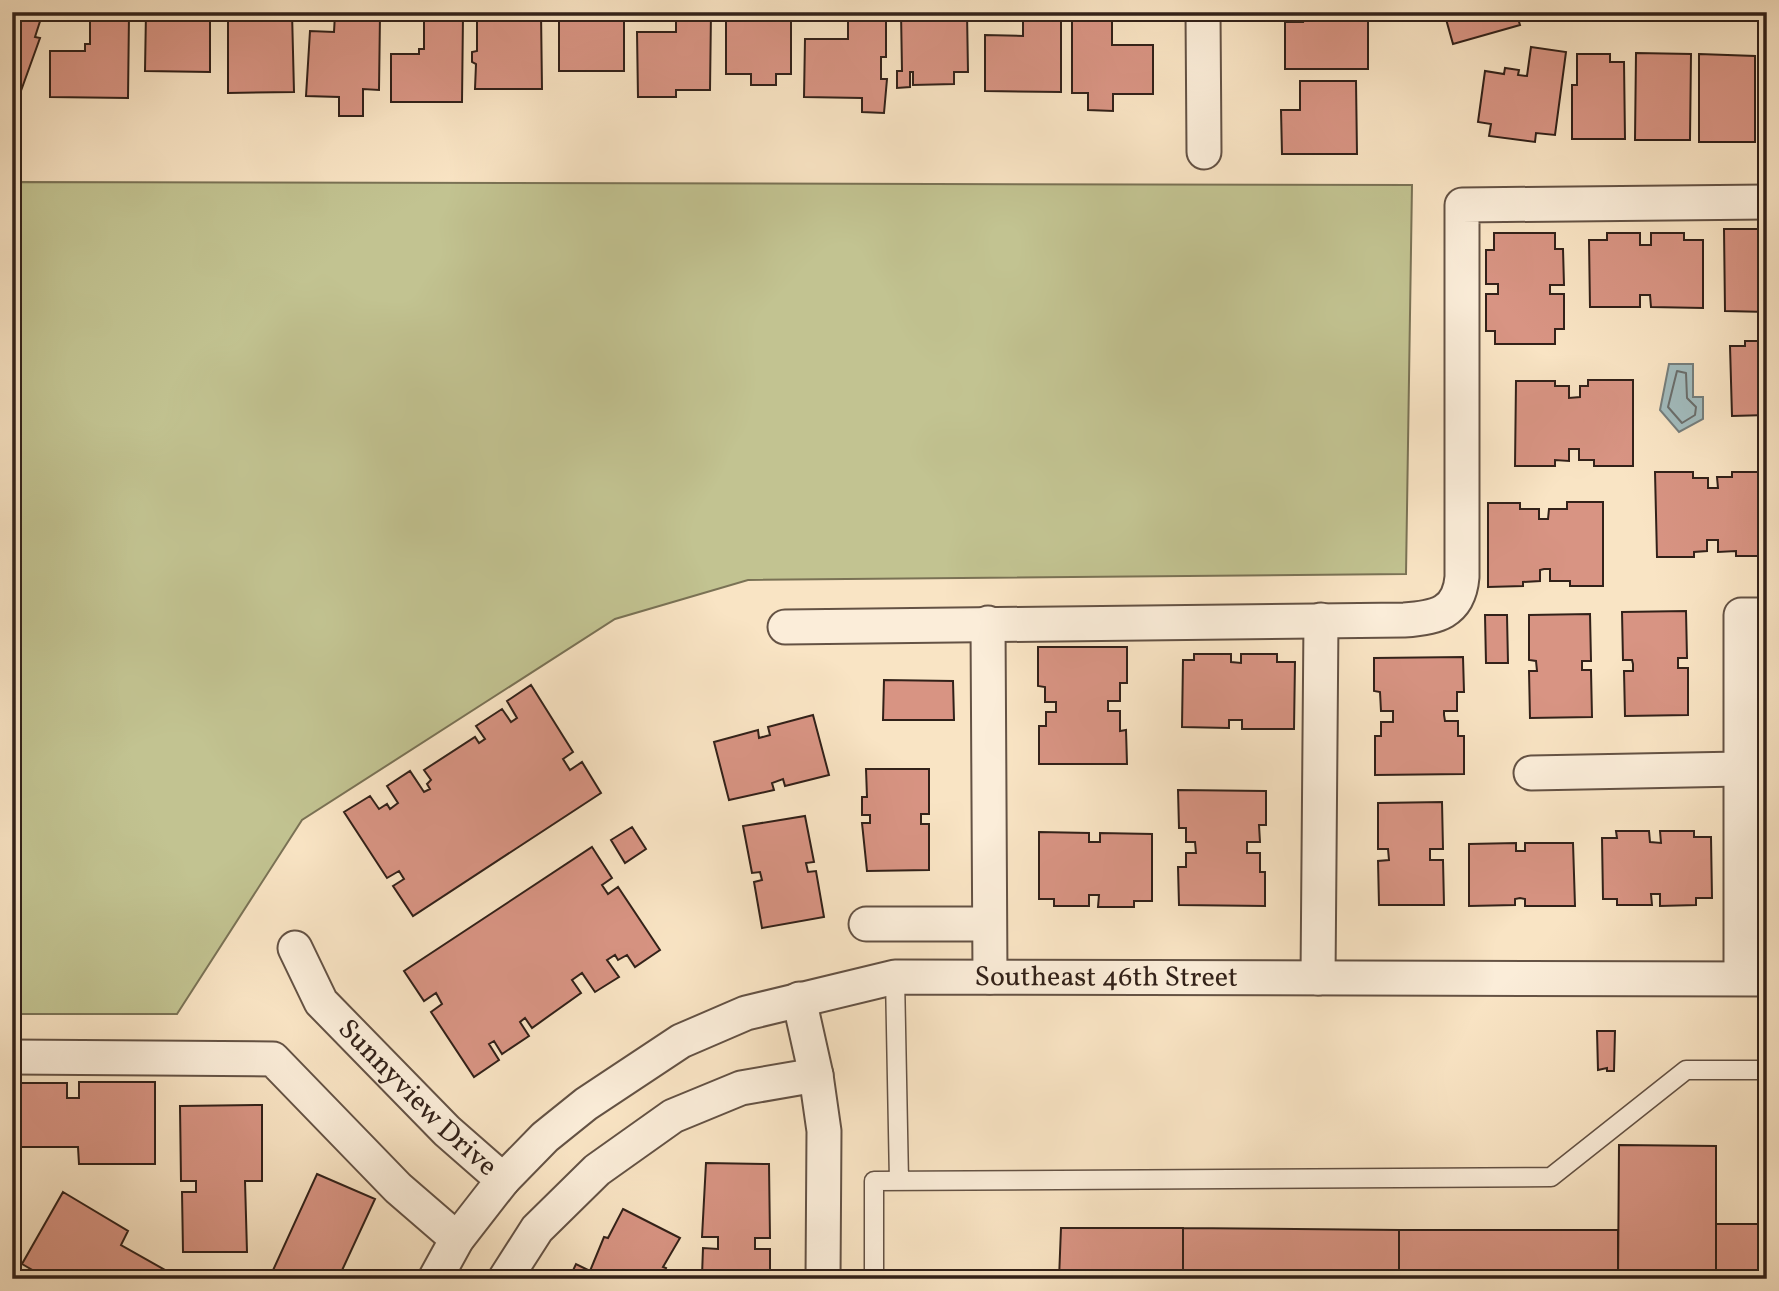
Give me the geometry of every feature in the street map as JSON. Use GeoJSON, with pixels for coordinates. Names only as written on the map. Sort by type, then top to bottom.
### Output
{"type":"FeatureCollection","features":[{"type":"Feature","properties":{"kind":"street"},"geometry":{"type":"LineString","coordinates":[[1203,12],[1204,152]]}},
{"type":"Feature","properties":{"kind":"street"},"geometry":{"type":"LineString","coordinates":[[785,627],[1430,618],[1447,612],[1458,598],[1462,577],[1462,205],[1767,202]]}},
{"type":"Feature","properties":{"kind":"street"},"geometry":{"type":"LineString","coordinates":[[1754,979],[1740,769],[1741,615],[1767,615]]}},
{"type":"Feature","properties":{"kind":"street"},"geometry":{"type":"LineString","coordinates":[[1318,978],[1321,620]]}},
{"type":"Feature","properties":{"kind":"street"},"geometry":{"type":"LineString","coordinates":[[988,623],[990,977]]}},
{"type":"Feature","properties":{"kind":"street"},"geometry":{"type":"LineString","coordinates":[[1531,774],[1740,769]]}},
{"type":"Feature","properties":{"kind":"street"},"geometry":{"type":"LineString","coordinates":[[866,924],[989,924]]}},
{"type":"Feature","properties":{"kind":"street","name":"Sunnyview Drive"},"geometry":{"type":"LineString","coordinates":[[295,948],[321,1002],[447,1131],[503,1180],[457,1239],[435,1279]]}},
{"type":"Feature","properties":{"kind":"street","name":"Southeast 46th Street"},"geometry":{"type":"LineString","coordinates":[[503,1180],[545,1137],[586,1104],[681,1041],[746,1013],[895,977],[1754,979]]}},
{"type":"Feature","properties":{"kind":"street"},"geometry":{"type":"LineString","coordinates":[[799,999],[816,1075],[824,1131],[823,1279]]}},
{"type":"Feature","properties":{"kind":"street"},"geometry":{"type":"LineString","coordinates":[[12,1057],[273,1059],[398,1188],[457,1239]]}},
{"type":"Feature","properties":{"kind":"street"},"geometry":{"type":"LineString","coordinates":[[505,1279],[537,1229],[597,1170],[673,1115],[741,1088],[816,1075]]}},
{"type":"Feature","properties":{"kind":"lane"},"geometry":{"type":"LineString","coordinates":[[895,977],[900,1181]]}},
{"type":"Feature","properties":{"kind":"lane"},"geometry":{"type":"LineString","coordinates":[[874,1279],[874,1181],[1551,1177],[1686,1070],[1767,1070]]}},
{"type":"Feature","properties":{"kind":"green space"},"geometry":{"type":"Polygon","coordinates":[[[12,182],[1412,185],[1406,574],[748,580],[615,619],[302,820],[177,1014],[12,1014],[12,182]]]}},
{"type":"Feature","properties":{"kind":"water"},"geometry":{"type":"Polygon","coordinates":[[[1669,364],[1693,364],[1693,397],[1703,397],[1703,419],[1679,432],[1660,410],[1669,364]]]}},
{"type":"Feature","properties":{"kind":"building"},"geometry":{"type":"Polygon","coordinates":[[[12,12],[43,12],[35,37],[40,38],[13,113],[12,12]]]}},
{"type":"Feature","properties":{"kind":"building"},"geometry":{"type":"Polygon","coordinates":[[[146,12],[210,12],[210,72],[145,71],[146,12]]]}},
{"type":"Feature","properties":{"kind":"building"},"geometry":{"type":"Polygon","coordinates":[[[228,12],[292,12],[294,92],[228,93],[228,12]]]}},
{"type":"Feature","properties":{"kind":"building"},"geometry":{"type":"Polygon","coordinates":[[[477,12],[541,12],[542,89],[475,89],[476,64],[472,62],[472,52],[477,51],[477,12]]]}},
{"type":"Feature","properties":{"kind":"building"},"geometry":{"type":"Polygon","coordinates":[[[559,12],[624,12],[624,71],[559,71],[559,12]]]}},
{"type":"Feature","properties":{"kind":"building"},"geometry":{"type":"Polygon","coordinates":[[[676,12],[711,12],[710,90],[676,90],[676,97],[638,97],[637,32],[676,32],[676,12]]]}},
{"type":"Feature","properties":{"kind":"building"},"geometry":{"type":"Polygon","coordinates":[[[726,12],[791,12],[791,74],[776,74],[776,85],[751,85],[751,74],[726,74],[726,12]]]}},
{"type":"Feature","properties":{"kind":"building"},"geometry":{"type":"Polygon","coordinates":[[[848,12],[886,12],[886,57],[881,57],[881,79],[887,79],[884,113],[862,112],[862,98],[804,97],[805,39],[848,39],[848,12]]]}},
{"type":"Feature","properties":{"kind":"building"},"geometry":{"type":"Polygon","coordinates":[[[901,12],[967,12],[968,72],[954,72],[954,84],[913,85],[913,72],[910,72],[910,87],[897,88],[897,71],[902,71],[901,12]]]}},
{"type":"Feature","properties":{"kind":"building"},"geometry":{"type":"Polygon","coordinates":[[[1023,12],[1061,12],[1061,92],[985,91],[985,35],[1023,36],[1023,12]]]}},
{"type":"Feature","properties":{"kind":"building"},"geometry":{"type":"Polygon","coordinates":[[[1072,12],[1112,12],[1112,45],[1153,45],[1153,94],[1113,94],[1113,111],[1088,110],[1088,93],[1072,93],[1072,12]]]}},
{"type":"Feature","properties":{"kind":"building"},"geometry":{"type":"Polygon","coordinates":[[[1302,12],[1368,12],[1368,69],[1285,69],[1285,22],[1303,22],[1302,12]]]}},
{"type":"Feature","properties":{"kind":"building"},"geometry":{"type":"Polygon","coordinates":[[[1444,12],[1516,12],[1520,25],[1453,44],[1444,12]]]}},
{"type":"Feature","properties":{"kind":"building"},"geometry":{"type":"Polygon","coordinates":[[[90,14],[129,15],[128,98],[50,97],[50,51],[85,51],[85,44],[90,44],[90,14]]]}},
{"type":"Feature","properties":{"kind":"building"},"geometry":{"type":"Polygon","coordinates":[[[335,14],[380,15],[379,90],[363,89],[363,116],[339,116],[339,97],[306,96],[310,31],[334,32],[335,14]]]}},
{"type":"Feature","properties":{"kind":"building"},"geometry":{"type":"Polygon","coordinates":[[[424,16],[463,16],[462,102],[391,102],[391,54],[419,54],[419,49],[424,49],[424,16]]]}},
{"type":"Feature","properties":{"kind":"building"},"geometry":{"type":"Polygon","coordinates":[[[1531,47],[1566,52],[1555,135],[1536,133],[1535,142],[1489,136],[1491,124],[1478,122],[1485,71],[1504,74],[1505,68],[1519,70],[1518,75],[1527,76],[1531,47]]]}},
{"type":"Feature","properties":{"kind":"building"},"geometry":{"type":"Polygon","coordinates":[[[1636,53],[1691,54],[1690,140],[1635,140],[1636,53]]]}},
{"type":"Feature","properties":{"kind":"building"},"geometry":{"type":"Polygon","coordinates":[[[1577,54],[1610,54],[1610,62],[1624,62],[1625,139],[1572,139],[1572,85],[1577,85],[1577,54]]]}},
{"type":"Feature","properties":{"kind":"building"},"geometry":{"type":"Polygon","coordinates":[[[1699,54],[1755,56],[1755,142],[1699,142],[1699,54]]]}},
{"type":"Feature","properties":{"kind":"building"},"geometry":{"type":"Polygon","coordinates":[[[1767,54],[1767,142],[1766,142],[1767,54]]]}},
{"type":"Feature","properties":{"kind":"building"},"geometry":{"type":"Polygon","coordinates":[[[1300,81],[1356,81],[1357,154],[1282,154],[1281,110],[1300,110],[1300,81]]]}},
{"type":"Feature","properties":{"kind":"building"},"geometry":{"type":"Polygon","coordinates":[[[1724,229],[1767,229],[1767,312],[1725,311],[1724,229]]]}},
{"type":"Feature","properties":{"kind":"building"},"geometry":{"type":"Polygon","coordinates":[[[1494,233],[1555,233],[1555,249],[1563,249],[1564,285],[1550,285],[1550,294],[1564,294],[1564,329],[1555,329],[1555,344],[1495,344],[1495,331],[1486,331],[1486,294],[1498,294],[1498,284],[1486,284],[1486,250],[1494,250],[1494,233]]]}},
{"type":"Feature","properties":{"kind":"building"},"geometry":{"type":"Polygon","coordinates":[[[1607,233],[1640,233],[1640,245],[1651,245],[1651,233],[1684,233],[1684,240],[1703,240],[1703,308],[1651,307],[1650,295],[1640,295],[1640,307],[1590,307],[1589,240],[1607,240],[1607,233]]]}},
{"type":"Feature","properties":{"kind":"building"},"geometry":{"type":"Polygon","coordinates":[[[1745,341],[1767,341],[1767,415],[1732,416],[1730,346],[1745,346],[1745,341]]]}},
{"type":"Feature","properties":{"kind":"building"},"geometry":{"type":"Polygon","coordinates":[[[1588,380],[1633,380],[1633,466],[1594,466],[1594,460],[1579,460],[1579,449],[1569,449],[1569,461],[1555,460],[1555,466],[1515,466],[1516,381],[1555,381],[1555,386],[1569,386],[1569,398],[1580,397],[1580,386],[1588,386],[1588,380]]]}},
{"type":"Feature","properties":{"kind":"building"},"geometry":{"type":"Polygon","coordinates":[[[1655,472],[1693,472],[1693,478],[1708,478],[1708,488],[1718,488],[1717,477],[1732,477],[1732,472],[1767,472],[1767,556],[1736,556],[1736,551],[1718,552],[1718,540],[1707,540],[1707,551],[1694,552],[1694,557],[1657,557],[1655,472]]]}},
{"type":"Feature","properties":{"kind":"building"},"geometry":{"type":"Polygon","coordinates":[[[1567,502],[1603,502],[1603,586],[1570,586],[1570,581],[1550,581],[1550,569],[1544,569],[1540,570],[1540,581],[1523,582],[1523,586],[1488,587],[1488,503],[1520,503],[1520,509],[1539,509],[1539,519],[1548,519],[1549,509],[1567,509],[1567,502]]]}},
{"type":"Feature","properties":{"kind":"building"},"geometry":{"type":"Polygon","coordinates":[[[1686,611],[1687,658],[1678,658],[1678,668],[1688,668],[1688,715],[1625,716],[1624,671],[1633,671],[1633,664],[1632,660],[1623,660],[1622,612],[1686,611]]]}},
{"type":"Feature","properties":{"kind":"building"},"geometry":{"type":"Polygon","coordinates":[[[1590,614],[1591,661],[1582,661],[1582,670],[1591,670],[1592,717],[1530,718],[1529,671],[1537,671],[1536,661],[1529,660],[1529,615],[1590,614]]]}},
{"type":"Feature","properties":{"kind":"building"},"geometry":{"type":"Polygon","coordinates":[[[1485,615],[1507,615],[1508,663],[1486,663],[1485,615]]]}},
{"type":"Feature","properties":{"kind":"building"},"geometry":{"type":"Polygon","coordinates":[[[1038,647],[1127,647],[1127,683],[1120,683],[1120,701],[1108,701],[1108,711],[1120,711],[1120,731],[1126,730],[1127,764],[1039,764],[1039,726],[1046,726],[1046,712],[1056,712],[1056,702],[1045,702],[1045,687],[1038,686],[1038,647]]]}},
{"type":"Feature","properties":{"kind":"building"},"geometry":{"type":"Polygon","coordinates":[[[1194,654],[1231,654],[1231,662],[1241,663],[1241,654],[1277,654],[1277,662],[1295,662],[1294,729],[1242,729],[1242,720],[1229,720],[1229,728],[1182,727],[1183,660],[1194,660],[1194,654]]]}},
{"type":"Feature","properties":{"kind":"building"},"geometry":{"type":"Polygon","coordinates":[[[1463,657],[1464,692],[1457,692],[1457,711],[1444,711],[1444,715],[1445,721],[1458,721],[1458,736],[1464,736],[1464,774],[1375,775],[1375,736],[1381,736],[1381,722],[1393,722],[1393,711],[1381,711],[1380,692],[1374,691],[1374,658],[1463,657]]]}},
{"type":"Feature","properties":{"kind":"building"},"geometry":{"type":"Polygon","coordinates":[[[884,680],[953,681],[954,720],[883,720],[884,680]]]}},
{"type":"Feature","properties":{"kind":"building"},"geometry":{"type":"Polygon","coordinates":[[[531,685],[573,752],[563,759],[570,770],[582,762],[601,793],[413,916],[393,886],[404,879],[399,871],[387,878],[344,812],[370,796],[379,809],[387,804],[390,809],[398,803],[387,786],[410,771],[424,792],[430,789],[427,784],[431,780],[424,770],[475,737],[479,743],[485,739],[476,726],[502,709],[511,722],[517,718],[507,701],[531,685]]]}},
{"type":"Feature","properties":{"kind":"building"},"geometry":{"type":"Polygon","coordinates":[[[813,715],[829,775],[785,786],[783,779],[772,783],[774,790],[729,800],[714,742],[758,730],[759,738],[770,735],[768,727],[813,715]]]}},
{"type":"Feature","properties":{"kind":"building"},"geometry":{"type":"Polygon","coordinates":[[[866,769],[929,769],[929,814],[921,814],[921,824],[929,824],[929,870],[867,871],[862,823],[870,823],[870,815],[862,815],[862,797],[867,797],[866,769]]]}},
{"type":"Feature","properties":{"kind":"building"},"geometry":{"type":"Polygon","coordinates":[[[1178,790],[1266,791],[1266,825],[1259,825],[1260,842],[1247,842],[1247,853],[1260,853],[1260,872],[1265,872],[1265,906],[1179,905],[1178,867],[1186,867],[1186,853],[1196,853],[1195,842],[1186,842],[1186,828],[1179,828],[1178,790]]]}},
{"type":"Feature","properties":{"kind":"building"},"geometry":{"type":"Polygon","coordinates":[[[1442,802],[1443,849],[1430,849],[1430,860],[1443,860],[1444,905],[1379,905],[1378,861],[1389,860],[1388,849],[1378,849],[1378,803],[1442,802]]]}},
{"type":"Feature","properties":{"kind":"building"},"geometry":{"type":"Polygon","coordinates":[[[805,816],[814,862],[806,863],[808,872],[816,871],[824,917],[762,928],[754,882],[762,880],[760,872],[752,873],[743,826],[805,816]]]}},
{"type":"Feature","properties":{"kind":"building"},"geometry":{"type":"Polygon","coordinates":[[[632,827],[646,849],[625,863],[611,840],[632,827]]]}},
{"type":"Feature","properties":{"kind":"building"},"geometry":{"type":"Polygon","coordinates":[[[1616,831],[1649,831],[1650,842],[1661,843],[1660,831],[1694,831],[1694,837],[1711,837],[1712,898],[1696,898],[1696,905],[1660,906],[1660,894],[1651,894],[1652,905],[1617,905],[1617,899],[1603,899],[1602,838],[1617,838],[1616,831]]]}},
{"type":"Feature","properties":{"kind":"building"},"geometry":{"type":"Polygon","coordinates":[[[1039,832],[1089,833],[1089,842],[1100,842],[1100,833],[1152,834],[1152,901],[1134,901],[1134,907],[1098,907],[1099,895],[1089,895],[1089,906],[1054,906],[1054,899],[1039,899],[1039,832]]]}},
{"type":"Feature","properties":{"kind":"building"},"geometry":{"type":"Polygon","coordinates":[[[1516,843],[1516,851],[1525,851],[1525,843],[1573,843],[1575,906],[1525,906],[1525,899],[1520,898],[1515,899],[1515,905],[1469,906],[1469,844],[1516,843]]]}},
{"type":"Feature","properties":{"kind":"building"},"geometry":{"type":"Polygon","coordinates":[[[592,847],[612,878],[602,885],[608,894],[618,887],[660,950],[635,967],[627,955],[618,960],[615,955],[607,960],[619,977],[595,992],[582,973],[572,980],[581,993],[532,1028],[525,1018],[520,1022],[529,1036],[502,1054],[494,1041],[489,1044],[499,1060],[474,1077],[431,1012],[442,1004],[436,993],[424,1001],[404,971],[592,847]]]}},
{"type":"Feature","properties":{"kind":"building"},"geometry":{"type":"Polygon","coordinates":[[[1597,1031],[1615,1031],[1614,1071],[1607,1071],[1607,1068],[1598,1070],[1597,1031]]]}},
{"type":"Feature","properties":{"kind":"building"},"geometry":{"type":"Polygon","coordinates":[[[79,1082],[155,1082],[155,1164],[79,1164],[78,1147],[12,1147],[12,1083],[67,1083],[67,1098],[79,1098],[79,1082]]]}},
{"type":"Feature","properties":{"kind":"building"},"geometry":{"type":"Polygon","coordinates":[[[262,1105],[262,1181],[245,1181],[247,1252],[183,1252],[182,1192],[196,1192],[196,1181],[181,1181],[180,1106],[262,1105]]]}},
{"type":"Feature","properties":{"kind":"building"},"geometry":{"type":"Polygon","coordinates":[[[1619,1145],[1716,1146],[1716,1279],[1618,1279],[1619,1145]]]}},
{"type":"Feature","properties":{"kind":"building"},"geometry":{"type":"Polygon","coordinates":[[[706,1163],[769,1164],[770,1238],[755,1238],[755,1249],[770,1249],[770,1276],[766,1279],[702,1276],[703,1248],[718,1249],[718,1237],[702,1237],[706,1163]]]}},
{"type":"Feature","properties":{"kind":"building"},"geometry":{"type":"Polygon","coordinates":[[[317,1174],[375,1199],[338,1279],[269,1279],[317,1174]]]}},
{"type":"Feature","properties":{"kind":"building"},"geometry":{"type":"Polygon","coordinates":[[[63,1192],[128,1231],[121,1245],[181,1279],[48,1279],[22,1264],[63,1192]]]}},
{"type":"Feature","properties":{"kind":"building"},"geometry":{"type":"Polygon","coordinates":[[[623,1209],[680,1238],[663,1267],[666,1268],[661,1279],[569,1279],[576,1264],[590,1271],[604,1237],[608,1238],[623,1209]]]}},
{"type":"Feature","properties":{"kind":"building"},"geometry":{"type":"Polygon","coordinates":[[[1716,1224],[1767,1224],[1767,1279],[1716,1279],[1716,1224]]]}},
{"type":"Feature","properties":{"kind":"building"},"geometry":{"type":"Polygon","coordinates":[[[1061,1228],[1183,1228],[1183,1279],[1059,1279],[1061,1228]]]}},
{"type":"Feature","properties":{"kind":"building"},"geometry":{"type":"Polygon","coordinates":[[[1183,1228],[1399,1230],[1399,1279],[1183,1279],[1183,1228]]]}},
{"type":"Feature","properties":{"kind":"building"},"geometry":{"type":"Polygon","coordinates":[[[1399,1230],[1618,1230],[1618,1279],[1399,1279],[1399,1230]]]}}]}
